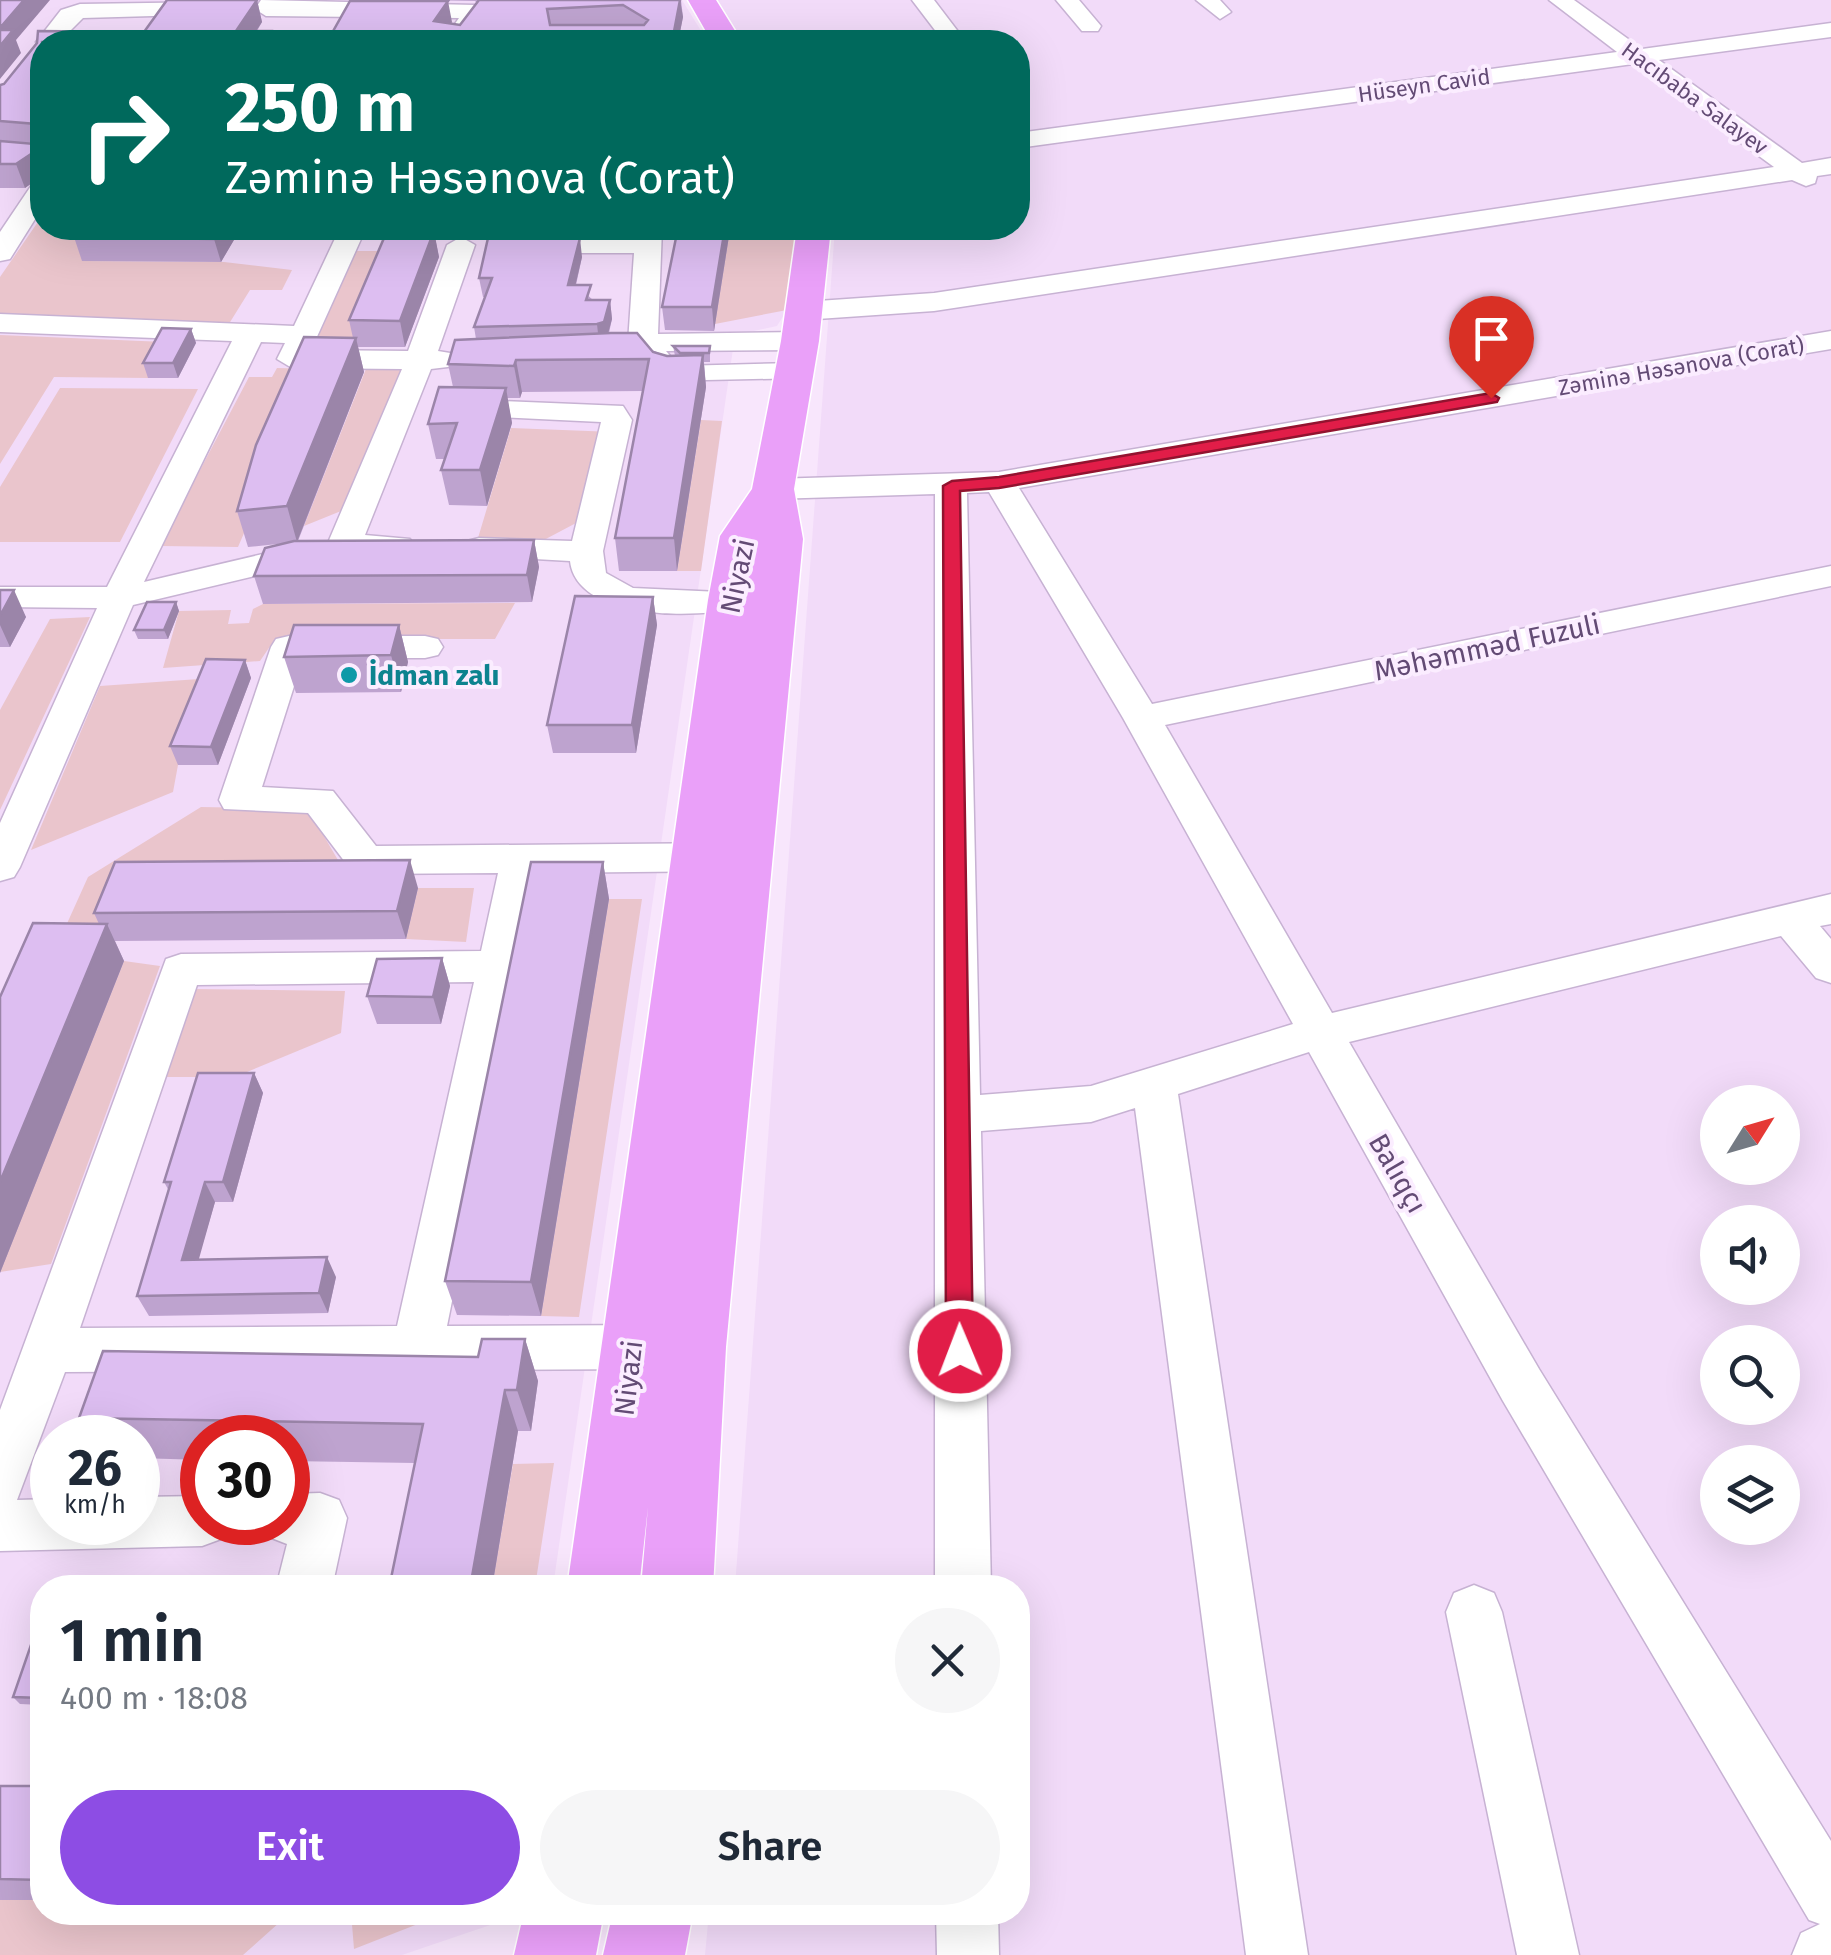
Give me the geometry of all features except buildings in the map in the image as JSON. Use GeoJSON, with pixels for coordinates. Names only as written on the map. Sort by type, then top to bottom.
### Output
{"type":"FeatureCollection","features":[{"type":"Feature","properties":{"kind":"main road"},"geometry":{"type":"LineString","coordinates":[[702,0],[721,30]]}},
{"type":"Feature","properties":{"kind":"main road"},"geometry":{"type":"LineString","coordinates":[[773,489],[800,341],[813,240]]}},
{"type":"Feature","properties":{"kind":"main road","name":"Niyazi"},"geometry":{"type":"LineString","coordinates":[[678,1575],[694,1346],[730,600],[742,536],[773,489]]}},
{"type":"Feature","properties":{"kind":"main road","name":"Niyazi"},"geometry":{"type":"LineString","coordinates":[[605,1575],[632,1348],[781,539],[773,489]]}},
{"type":"Feature","properties":{"kind":"main road"},"geometry":{"type":"LineString","coordinates":[[555,1955],[561,1925]]}},
{"type":"Feature","properties":{"kind":"main road"},"geometry":{"type":"LineString","coordinates":[[644,1955],[650,1925]]}},
{"type":"Feature","properties":{"kind":"street"},"geometry":{"type":"LineString","coordinates":[[923,0],[946,30]]}},
{"type":"Feature","properties":{"kind":"street"},"geometry":{"type":"LineString","coordinates":[[1067,0],[1090,26]]}},
{"type":"Feature","properties":{"kind":"street","name":"Hacıbaba Salayev"},"geometry":{"type":"LineString","coordinates":[[1560,0],[1831,195]]}},
{"type":"Feature","properties":{"kind":"street"},"geometry":{"type":"LineString","coordinates":[[57,30],[69,15],[80,10],[269,5],[341,19],[483,6]]}},
{"type":"Feature","properties":{"kind":"street"},"geometry":{"type":"LineString","coordinates":[[463,30],[483,6]]}},
{"type":"Feature","properties":{"kind":"street"},"geometry":{"type":"LineString","coordinates":[[153,30],[170,8]]}},
{"type":"Feature","properties":{"kind":"street","name":"Hüseyn Cavid"},"geometry":{"type":"LineString","coordinates":[[1030,139],[1831,30]]}},
{"type":"Feature","properties":{"kind":"street"},"geometry":{"type":"LineString","coordinates":[[646,240],[630,348],[671,375],[934,302],[1831,166]]}},
{"type":"Feature","properties":{"kind":"street"},"geometry":{"type":"LineString","coordinates":[[0,253],[12,217]]}},
{"type":"Feature","properties":{"kind":"street"},"geometry":{"type":"LineString","coordinates":[[298,347],[346,240]]}},
{"type":"Feature","properties":{"kind":"street"},"geometry":{"type":"LineString","coordinates":[[364,240],[383,245]]}},
{"type":"Feature","properties":{"kind":"street"},"geometry":{"type":"LineString","coordinates":[[422,245],[564,240]]}},
{"type":"Feature","properties":{"kind":"street"},"geometry":{"type":"LineString","coordinates":[[344,545],[420,360],[461,245]]}},
{"type":"Feature","properties":{"kind":"street"},"geometry":{"type":"LineString","coordinates":[[0,323],[420,360],[474,359]]}},
{"type":"Feature","properties":{"kind":"street","name":"Zəminə Həsənova (Corat)"},"geometry":{"type":"LineString","coordinates":[[999,482],[1831,340]]}},
{"type":"Feature","properties":{"kind":"street"},"geometry":{"type":"LineString","coordinates":[[0,866],[119,598],[244,346]]}},
{"type":"Feature","properties":{"kind":"street"},"geometry":{"type":"LineString","coordinates":[[399,407],[612,413],[616,420],[586,552],[590,576],[605,591],[629,599],[730,600]]}},
{"type":"Feature","properties":{"kind":"street"},"geometry":{"type":"LineString","coordinates":[[773,489],[999,482]]}},
{"type":"Feature","properties":{"kind":"street","name":"Balıqçı"},"geometry":{"type":"LineString","coordinates":[[999,482],[1142,718],[1317,1033],[1521,1385],[1831,1898]]}},
{"type":"Feature","properties":{"kind":"street"},"geometry":{"type":"LineString","coordinates":[[952,486],[963,1575]]}},
{"type":"Feature","properties":{"kind":"street"},"geometry":{"type":"LineString","coordinates":[[0,598],[119,598],[344,545],[586,552]]}},
{"type":"Feature","properties":{"kind":"street","name":"Məhəmməd Fuzuli"},"geometry":{"type":"LineString","coordinates":[[1142,718],[1831,576]]}},
{"type":"Feature","properties":{"kind":"street"},"geometry":{"type":"LineString","coordinates":[[425,647],[288,647],[238,800],[319,800],[365,860],[720,857]]}},
{"type":"Feature","properties":{"kind":"street"},"geometry":{"type":"LineString","coordinates":[[416,1348],[521,859]]}},
{"type":"Feature","properties":{"kind":"street"},"geometry":{"type":"LineString","coordinates":[[956,1115],[1092,1104],[1317,1033],[1810,914],[1831,967]]}},
{"type":"Feature","properties":{"kind":"street"},"geometry":{"type":"LineString","coordinates":[[0,1482],[181,970],[498,966]]}},
{"type":"Feature","properties":{"kind":"street"},"geometry":{"type":"LineString","coordinates":[[1155,1087],[1276,1955]]}},
{"type":"Feature","properties":{"kind":"street"},"geometry":{"type":"LineString","coordinates":[[47,1350],[694,1346]]}},
{"type":"Feature","properties":{"kind":"street"},"geometry":{"type":"LineString","coordinates":[[307,1575],[320,1518],[310,1518]]}},
{"type":"Feature","properties":{"kind":"street"},"geometry":{"type":"LineString","coordinates":[[0,1526],[180,1522]]}},
{"type":"Feature","properties":{"kind":"street"},"geometry":{"type":"LineString","coordinates":[[1474,1612],[1548,1955]]}},
{"type":"Feature","properties":{"kind":"street"},"geometry":{"type":"LineString","coordinates":[[967,1925],[968,1955]]}},
{"type":"Feature","properties":{"kind":"street"},"geometry":{"type":"LineString","coordinates":[[1823,1955],[1831,1951]]}},
{"type":"Feature","properties":{"kind":"shaded area"},"geometry":{"type":"Polygon","coordinates":[[[0,0],[682,0],[701,30],[30,30],[30,240],[795,240],[787,310],[777,326],[735,335],[555,1575],[30,1575],[30,1925],[490,1925],[402,1955],[0,1955],[0,0]]]}},
{"type":"Feature","properties":{"kind":"shaded area"},"geometry":{"type":"Polygon","coordinates":[[[714,0],[1831,0],[1831,1955],[705,1955],[708,1925],[1030,1925],[1030,1575],[736,1575],[834,240],[1030,240],[1030,30],[733,30],[714,0]]]}},
{"type":"Feature","properties":{"kind":"shaded area"},"geometry":{"type":"Polygon","coordinates":[[[30,233],[30,240],[113,240],[83,261],[224,262],[292,270],[282,290],[250,290],[227,327],[0,318],[0,277],[30,233]]]}},
{"type":"Feature","properties":{"kind":"shaded area"},"geometry":{"type":"Polygon","coordinates":[[[728,240],[795,240],[787,310],[715,324],[728,240]]]}},
{"type":"Feature","properties":{"kind":"shaded area"},"geometry":{"type":"Polygon","coordinates":[[[354,251],[395,251],[352,354],[305,354],[354,251]]]}},
{"type":"Feature","properties":{"kind":"shaded area"},"geometry":{"type":"Polygon","coordinates":[[[0,335],[165,342],[148,378],[54,377],[0,464],[0,335]]]}},
{"type":"Feature","properties":{"kind":"shaded area"},"geometry":{"type":"Polygon","coordinates":[[[277,368],[315,369],[238,547],[160,546],[249,377],[272,377],[277,368]]]}},
{"type":"Feature","properties":{"kind":"shaded area"},"geometry":{"type":"Polygon","coordinates":[[[366,369],[402,370],[346,509],[304,526],[366,369]]]}},
{"type":"Feature","properties":{"kind":"shaded area"},"geometry":{"type":"Polygon","coordinates":[[[60,388],[198,389],[120,542],[0,542],[0,487],[60,388]]]}},
{"type":"Feature","properties":{"kind":"shaded area"},"geometry":{"type":"Polygon","coordinates":[[[701,420],[722,421],[701,571],[677,571],[701,420]]]}},
{"type":"Feature","properties":{"kind":"shaded area"},"geometry":{"type":"Polygon","coordinates":[[[511,428],[614,432],[595,513],[525,550],[475,548],[511,428]]]}},
{"type":"Feature","properties":{"kind":"shaded area"},"geometry":{"type":"Polygon","coordinates":[[[515,603],[495,639],[275,639],[260,661],[163,668],[179,611],[231,610],[228,624],[249,623],[253,609],[263,604],[515,603]]]}},
{"type":"Feature","properties":{"kind":"shaded area"},"geometry":{"type":"Polygon","coordinates":[[[90,617],[0,810],[0,710],[50,619],[90,617]]]}},
{"type":"Feature","properties":{"kind":"shaded area"},"geometry":{"type":"Polygon","coordinates":[[[213,678],[178,765],[173,792],[31,850],[100,686],[213,678]]]}},
{"type":"Feature","properties":{"kind":"shaded area"},"geometry":{"type":"Polygon","coordinates":[[[201,807],[308,809],[355,889],[107,941],[60,939],[88,877],[201,807]]]}},
{"type":"Feature","properties":{"kind":"shaded area"},"geometry":{"type":"Polygon","coordinates":[[[418,888],[474,888],[466,942],[406,939],[418,888]]]}},
{"type":"Feature","properties":{"kind":"shaded area"},"geometry":{"type":"Polygon","coordinates":[[[609,899],[642,899],[579,1317],[541,1316],[609,899]]]}},
{"type":"Feature","properties":{"kind":"shaded area"},"geometry":{"type":"Polygon","coordinates":[[[124,961],[160,966],[51,1264],[0,1272],[124,961]]]}},
{"type":"Feature","properties":{"kind":"shaded area"},"geometry":{"type":"Polygon","coordinates":[[[192,989],[345,991],[341,1033],[235,1077],[163,1077],[192,989]]]}},
{"type":"Feature","properties":{"kind":"shaded area"},"geometry":{"type":"Polygon","coordinates":[[[554,1463],[537,1575],[494,1575],[513,1464],[554,1463]]]}},
{"type":"Feature","properties":{"kind":"shaded area"},"geometry":{"type":"Polygon","coordinates":[[[0,1900],[30,1900],[30,1925],[277,1925],[243,1955],[0,1955],[0,1900]]]}},
{"type":"Feature","properties":{"kind":"shaded area"},"geometry":{"type":"Polygon","coordinates":[[[352,1925],[415,1925],[354,1949],[352,1925]]]}},
{"type":"Feature","properties":{"kind":"place","name":"İdman zalı"},"geometry":{"type":"Point","coordinates":[349,675]}},
{"type":"Feature","properties":{"kind":"route"},"geometry":{"type":"LineString","coordinates":[[960,1351],[952,486],[999,482],[1491,398]]}}]}
